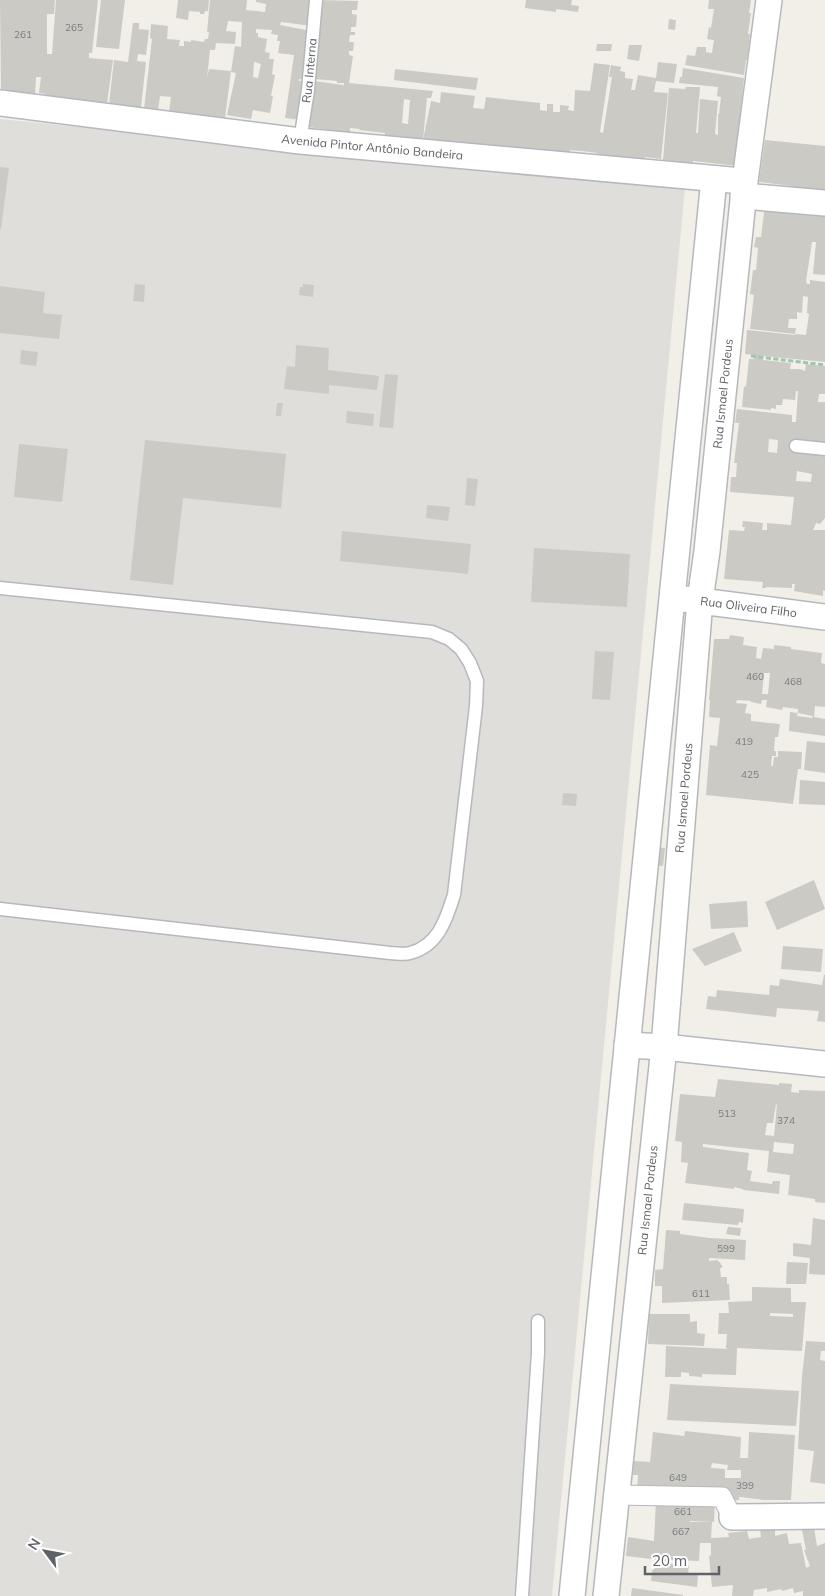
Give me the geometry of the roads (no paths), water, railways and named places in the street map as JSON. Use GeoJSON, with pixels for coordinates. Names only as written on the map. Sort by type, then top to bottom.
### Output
{"type":"FeatureCollection","features":[{"type":"Feature","properties":{"kind":"street","name":"Rua Ismael Pordeus"},"geometry":{"type":"LineString","coordinates":[[606,1596],[664,1047],[700,600],[707,551],[744,189],[769,0]]}},
{"type":"Feature","properties":{"kind":"street","name":"Avenida Pintor Antônio Bandeira"},"geometry":{"type":"LineString","coordinates":[[0,103],[300,141],[714,179],[744,189],[825,203]]}},
{"type":"Feature","properties":{"kind":"street"},"geometry":{"type":"LineString","coordinates":[[572,1596],[714,179]]}},
{"type":"Feature","properties":{"kind":"street","name":"Rua Oliveira Filho"},"geometry":{"type":"LineString","coordinates":[[672,598],[825,617]]}},
{"type":"Feature","properties":{"kind":"street"},"geometry":{"type":"LineString","coordinates":[[627,1045],[664,1047],[825,1064]]}},
{"type":"Feature","properties":{"kind":"street"},"geometry":{"type":"LineString","coordinates":[[617,1495],[722,1497],[732,1517],[825,1516]]}},
{"type":"Feature","properties":{"kind":"lane","name":"Rua Interna"},"geometry":{"type":"LineString","coordinates":[[300,141],[308,90],[316,0]]}},
{"type":"Feature","properties":{"kind":"lane"},"geometry":{"type":"LineString","coordinates":[[796,446],[825,449]]}},
{"type":"Feature","properties":{"kind":"lane"},"geometry":{"type":"LineString","coordinates":[[0,588],[432,632],[449,639],[461,649],[470,663],[477,681],[476,706],[454,896],[440,932],[426,946],[408,954],[390,953],[0,909]]}},
{"type":"Feature","properties":{"kind":"lane"},"geometry":{"type":"LineString","coordinates":[[522,1596],[538,1353],[538,1322]]}}]}
